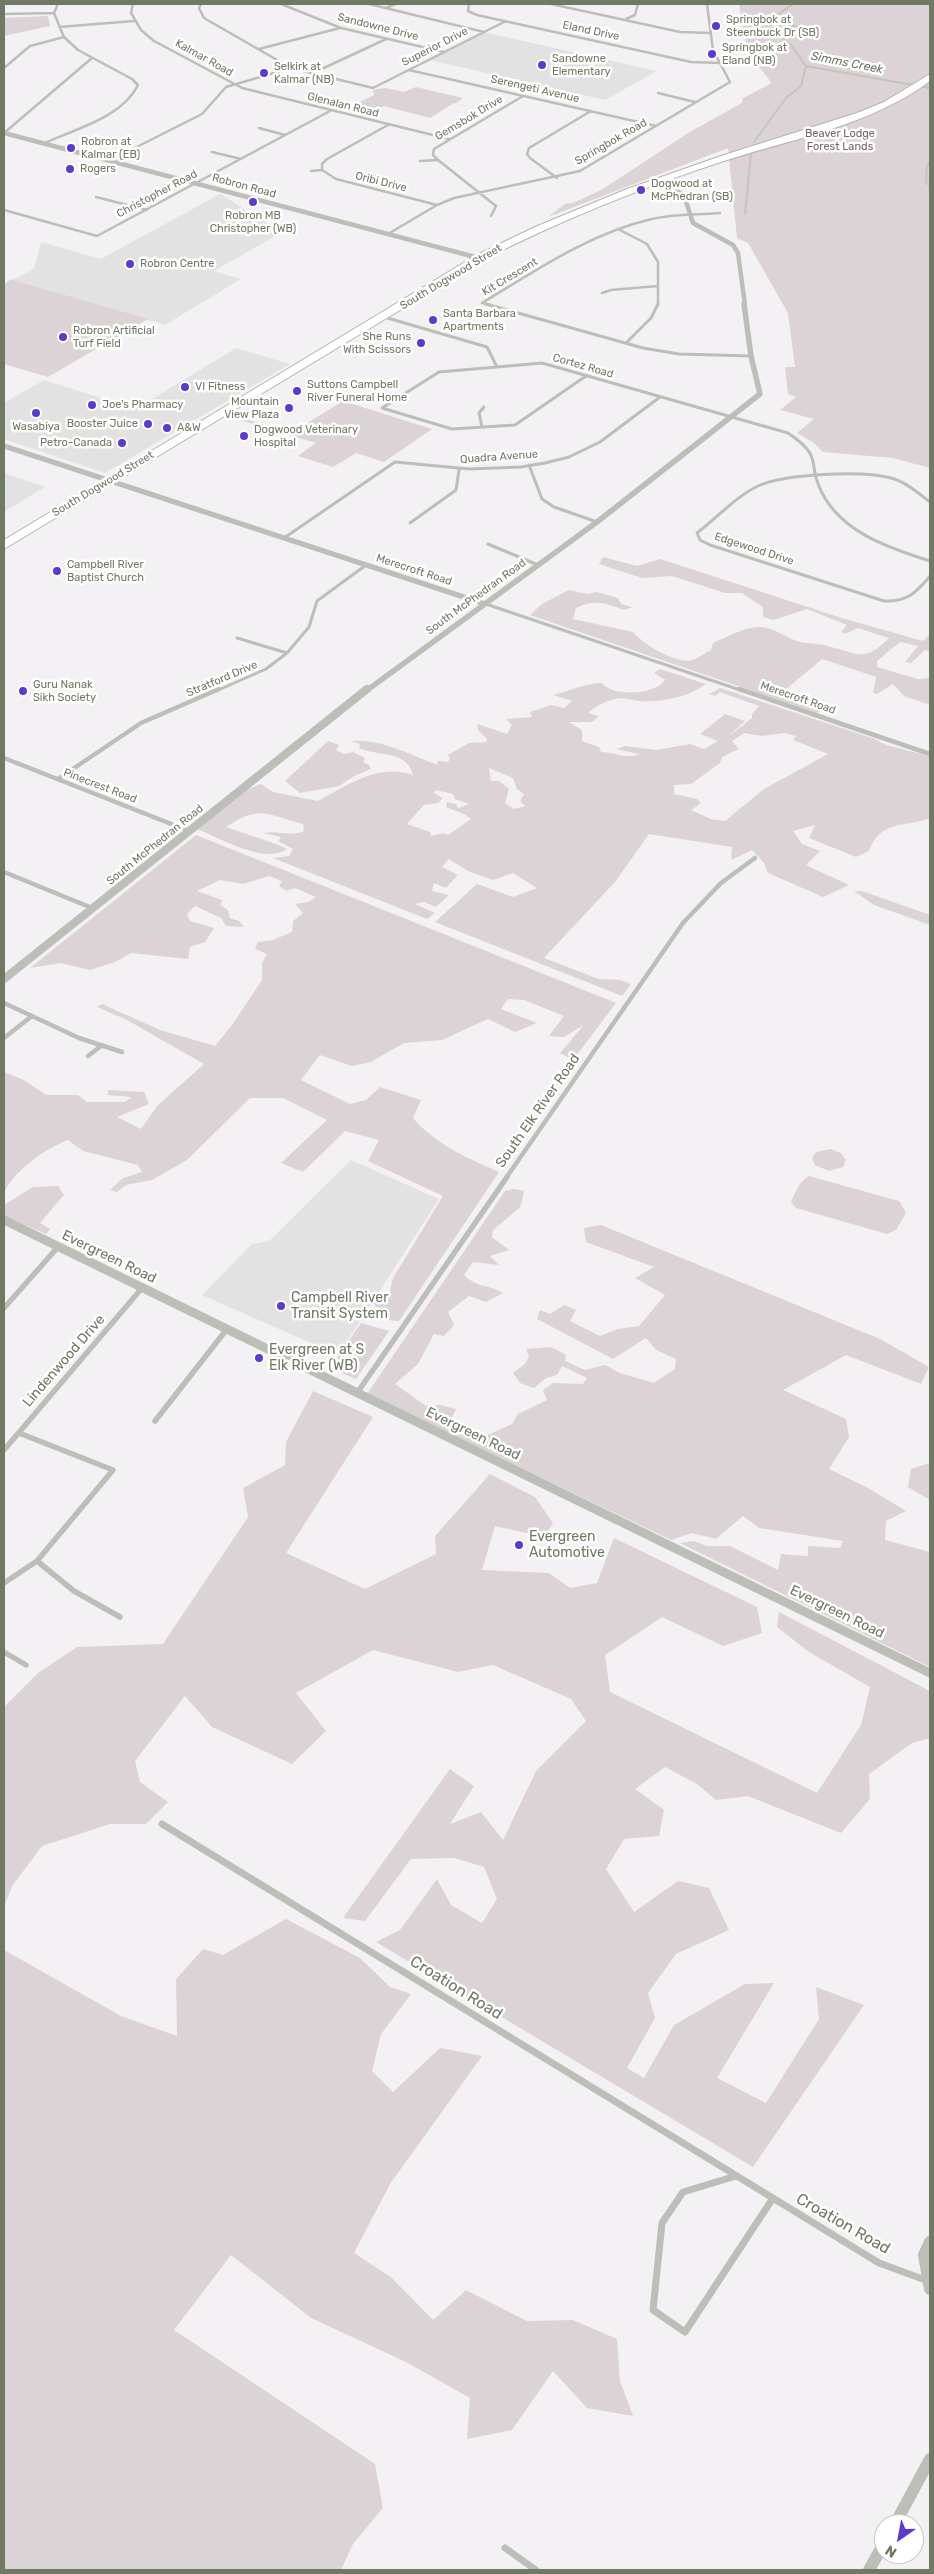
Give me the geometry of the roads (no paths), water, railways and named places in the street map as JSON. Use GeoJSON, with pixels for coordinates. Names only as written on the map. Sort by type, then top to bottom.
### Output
{"type":"FeatureCollection","features":[{"type":"Feature","properties":{"kind":"main road","name":"South Dogwood Street"},"geometry":{"type":"LineString","coordinates":[[4,545],[108,480],[384,317],[479,258],[554,221],[658,181],[859,115],[899,98],[929,78]]}},
{"type":"Feature","properties":{"kind":"street"},"geometry":{"type":"LineString","coordinates":[[43,144],[122,106],[136,93],[138,86],[132,79],[92,58],[64,37],[54,13],[58,4]]}},
{"type":"Feature","properties":{"kind":"street"},"geometry":{"type":"LineString","coordinates":[[59,27],[134,21],[131,14],[133,4]]}},
{"type":"Feature","properties":{"kind":"street"},"geometry":{"type":"LineString","coordinates":[[201,4],[199,8],[204,18],[291,68],[310,74],[387,38]]}},
{"type":"Feature","properties":{"kind":"street","name":"Sandowne Drive"},"geometry":{"type":"LineString","coordinates":[[281,4],[340,28],[444,52]]}},
{"type":"Feature","properties":{"kind":"street"},"geometry":{"type":"LineString","coordinates":[[369,4],[484,32]]}},
{"type":"Feature","properties":{"kind":"street"},"geometry":{"type":"LineString","coordinates":[[384,8],[396,4]]}},
{"type":"Feature","properties":{"kind":"street","name":"Eland Drive"},"geometry":{"type":"LineString","coordinates":[[469,4],[468,11],[506,21],[691,62],[720,62]]}},
{"type":"Feature","properties":{"kind":"street"},"geometry":{"type":"LineString","coordinates":[[551,4],[680,32],[710,33]]}},
{"type":"Feature","properties":{"kind":"street"},"geometry":{"type":"LineString","coordinates":[[625,20],[635,15],[638,4]]}},
{"type":"Feature","properties":{"kind":"street","name":"Springbok Road"},"geometry":{"type":"LineString","coordinates":[[388,234],[437,205],[580,171],[730,82],[713,50],[707,4]]}},
{"type":"Feature","properties":{"kind":"street"},"geometry":{"type":"LineString","coordinates":[[4,14],[54,13]]}},
{"type":"Feature","properties":{"kind":"street","name":"Kalmar Road"},"geometry":{"type":"LineString","coordinates":[[134,21],[141,30],[154,40],[235,84]]}},
{"type":"Feature","properties":{"kind":"street","name":"Superior Drive"},"geometry":{"type":"LineString","coordinates":[[310,74],[373,88],[506,21]]}},
{"type":"Feature","properties":{"kind":"street"},"geometry":{"type":"LineString","coordinates":[[260,49],[340,28]]}},
{"type":"Feature","properties":{"kind":"street"},"geometry":{"type":"LineString","coordinates":[[4,68],[30,46],[64,37]]}},
{"type":"Feature","properties":{"kind":"street"},"geometry":{"type":"LineString","coordinates":[[4,133],[92,58]]}},
{"type":"Feature","properties":{"kind":"street"},"geometry":{"type":"LineString","coordinates":[[235,84],[291,68]]}},
{"type":"Feature","properties":{"kind":"street","name":"Serengeti Avenue"},"geometry":{"type":"LineString","coordinates":[[409,70],[656,126]]}},
{"type":"Feature","properties":{"kind":"street","name":"Kalmar Road"},"geometry":{"type":"LineString","coordinates":[[109,161],[202,114],[226,87],[235,84]]}},
{"type":"Feature","properties":{"kind":"street","name":"Glenalan Road"},"geometry":{"type":"LineString","coordinates":[[235,84],[330,111],[449,139]]}},
{"type":"Feature","properties":{"kind":"street"},"geometry":{"type":"LineString","coordinates":[[658,93],[695,102]]}},
{"type":"Feature","properties":{"kind":"street","name":"Gemsbok Drive"},"geometry":{"type":"LineString","coordinates":[[491,216],[496,210],[496,206],[438,160],[433,155],[434,149],[524,96]]}},
{"type":"Feature","properties":{"kind":"street","name":"Christopher Road"},"geometry":{"type":"LineString","coordinates":[[4,210],[97,236],[330,111]]}},
{"type":"Feature","properties":{"kind":"street"},"geometry":{"type":"LineString","coordinates":[[557,178],[530,158],[527,154],[529,148],[591,111]]}},
{"type":"Feature","properties":{"kind":"street"},"geometry":{"type":"LineString","coordinates":[[311,172],[322,170],[322,164],[327,159],[388,125]]}},
{"type":"Feature","properties":{"kind":"street"},"geometry":{"type":"LineString","coordinates":[[259,128],[286,135]]}},
{"type":"Feature","properties":{"kind":"street","name":"Robron Road"},"geometry":{"type":"LineString","coordinates":[[4,133],[479,258]]}},
{"type":"Feature","properties":{"kind":"street"},"geometry":{"type":"LineString","coordinates":[[212,152],[241,159]]}},
{"type":"Feature","properties":{"kind":"street","name":"Gemsbok Drive"},"geometry":{"type":"LineString","coordinates":[[420,161],[438,160]]}},
{"type":"Feature","properties":{"kind":"street","name":"Oribi Drive"},"geometry":{"type":"LineString","coordinates":[[322,170],[336,179],[437,205]]}},
{"type":"Feature","properties":{"kind":"street","name":"South McPhedran Road"},"geometry":{"type":"LineString","coordinates":[[4,979],[348,704],[482,603],[597,522],[760,394],[752,356],[738,253],[733,245],[693,223],[684,196],[658,181]]}},
{"type":"Feature","properties":{"kind":"street"},"geometry":{"type":"LineString","coordinates":[[96,197],[147,210]]}},
{"type":"Feature","properties":{"kind":"street","name":"Kit Crescent"},"geometry":{"type":"LineString","coordinates":[[720,213],[651,219],[620,230],[560,256],[482,303],[626,343],[679,354],[752,356]]}},
{"type":"Feature","properties":{"kind":"street"},"geometry":{"type":"LineString","coordinates":[[620,230],[647,244],[658,262],[658,306],[651,318],[626,343]]}},
{"type":"Feature","properties":{"kind":"street"},"geometry":{"type":"LineString","coordinates":[[602,293],[611,290],[658,286]]}},
{"type":"Feature","properties":{"kind":"street"},"geometry":{"type":"LineString","coordinates":[[384,317],[487,346],[497,367]]}},
{"type":"Feature","properties":{"kind":"street","name":"Cortez Road"},"geometry":{"type":"LineString","coordinates":[[482,427],[452,429],[382,408],[439,372],[542,364],[586,376],[788,433],[806,445],[814,456],[821,492],[832,510],[850,526],[877,542],[930,561]]}},
{"type":"Feature","properties":{"kind":"street"},"geometry":{"type":"LineString","coordinates":[[484,407],[479,413],[482,427],[515,425],[586,376]]}},
{"type":"Feature","properties":{"kind":"street","name":"Quadra Avenue"},"geometry":{"type":"LineString","coordinates":[[284,538],[395,462],[459,470],[555,462],[592,447],[660,397]]}},
{"type":"Feature","properties":{"kind":"street","name":"Merecroft Road"},"geometry":{"type":"LineString","coordinates":[[4,446],[482,603],[930,754]]}},
{"type":"Feature","properties":{"kind":"street"},"geometry":{"type":"LineString","coordinates":[[529,465],[542,499],[554,508],[597,522]]}},
{"type":"Feature","properties":{"kind":"street"},"geometry":{"type":"LineString","coordinates":[[410,523],[456,490],[459,470]]}},
{"type":"Feature","properties":{"kind":"street","name":"Edgewood Drive"},"geometry":{"type":"LineString","coordinates":[[930,502],[907,485],[890,478],[873,475],[777,480],[758,487],[697,534],[700,540],[710,545],[884,600],[899,602],[912,597],[930,576]]}},
{"type":"Feature","properties":{"kind":"street"},"geometry":{"type":"LineString","coordinates":[[488,544],[538,565]]}},
{"type":"Feature","properties":{"kind":"street","name":"Stratford Drive"},"geometry":{"type":"LineString","coordinates":[[58,779],[141,723],[266,669],[287,654],[309,627],[317,601],[366,565]]}},
{"type":"Feature","properties":{"kind":"street"},"geometry":{"type":"LineString","coordinates":[[237,638],[287,654]]}},
{"type":"Feature","properties":{"kind":"street","name":"Pinecrest Road"},"geometry":{"type":"LineString","coordinates":[[4,758],[189,831]]}},
{"type":"Feature","properties":{"kind":"street","name":"South Elk River Road"},"geometry":{"type":"LineString","coordinates":[[357,1393],[683,923],[721,883],[755,858]]}},
{"type":"Feature","properties":{"kind":"street"},"geometry":{"type":"LineString","coordinates":[[4,872],[92,908]]}},
{"type":"Feature","properties":{"kind":"street"},"geometry":{"type":"LineString","coordinates":[[4,1003],[100,1046],[122,1052]]}},
{"type":"Feature","properties":{"kind":"street"},"geometry":{"type":"LineString","coordinates":[[4,1038],[32,1016]]}},
{"type":"Feature","properties":{"kind":"street"},"geometry":{"type":"LineString","coordinates":[[88,1056],[100,1046]]}},
{"type":"Feature","properties":{"kind":"street","name":"Evergreen Road"},"geometry":{"type":"LineString","coordinates":[[4,1220],[930,1674]]}},
{"type":"Feature","properties":{"kind":"street"},"geometry":{"type":"LineString","coordinates":[[4,1308],[58,1247]]}},
{"type":"Feature","properties":{"kind":"street","name":"Lindenwood Drive"},"geometry":{"type":"LineString","coordinates":[[4,1450],[142,1288]]}},
{"type":"Feature","properties":{"kind":"street"},"geometry":{"type":"LineString","coordinates":[[155,1421],[227,1329]]}},
{"type":"Feature","properties":{"kind":"street"},"geometry":{"type":"LineString","coordinates":[[4,1583],[37,1561],[113,1470],[19,1433]]}},
{"type":"Feature","properties":{"kind":"street"},"geometry":{"type":"LineString","coordinates":[[37,1561],[74,1591],[120,1617]]}},
{"type":"Feature","properties":{"kind":"street"},"geometry":{"type":"LineString","coordinates":[[4,1652],[26,1665]]}},
{"type":"Feature","properties":{"kind":"street","name":"Croation Road"},"geometry":{"type":"LineString","coordinates":[[162,1824],[879,2263],[930,2285]]}},
{"type":"Feature","properties":{"kind":"street"},"geometry":{"type":"LineString","coordinates":[[736,2176],[683,2192],[662,2223],[653,2310],[685,2332],[773,2198]]}},
{"type":"Feature","properties":{"kind":"street"},"geometry":{"type":"LineString","coordinates":[[930,2242],[924,2255],[930,2285]]}},
{"type":"Feature","properties":{"kind":"street"},"geometry":{"type":"LineString","coordinates":[[900,2514],[930,2459]]}},
{"type":"Feature","properties":{"kind":"street"},"geometry":{"type":"LineString","coordinates":[[505,2548],[536,2570]]}},
{"type":"Feature","properties":{"kind":"waterway","name":"Simms Creek"},"geometry":{"type":"LineString","coordinates":[[793,4],[776,16],[775,20],[799,28],[786,31],[781,37],[792,46],[806,66]]}},
{"type":"Feature","properties":{"kind":"waterway"},"geometry":{"type":"LineString","coordinates":[[754,142],[786,98],[801,86],[806,66]]}},
{"type":"Feature","properties":{"kind":"waterway","name":"Simms Creek"},"geometry":{"type":"LineString","coordinates":[[806,66],[930,88]]}},
{"type":"Feature","properties":{"kind":"waterway"},"geometry":{"type":"LineString","coordinates":[[745,214],[751,153]]}},
{"type":"Feature","properties":{"kind":"waterway","name":"Simms Creek"},"geometry":{"type":"LineString","coordinates":[[930,161],[927,166],[926,183],[930,185]]}},
{"type":"Feature","properties":{"kind":"place","name":"Springbok at Steenbuck Dr (SB)"},"geometry":{"type":"Point","coordinates":[716,26]}},
{"type":"Feature","properties":{"kind":"place","name":"Springbok at Eland (NB)"},"geometry":{"type":"Point","coordinates":[712,54]}},
{"type":"Feature","properties":{"kind":"place","name":"Sandowne Elementary"},"geometry":{"type":"Point","coordinates":[542,65]}},
{"type":"Feature","properties":{"kind":"place","name":"Selkirk at Kalmar (NB)"},"geometry":{"type":"Point","coordinates":[264,73]}},
{"type":"Feature","properties":{"kind":"place","name":"Robron at Kalmar (EB)"},"geometry":{"type":"Point","coordinates":[71,148]}},
{"type":"Feature","properties":{"kind":"place","name":"Rogers"},"geometry":{"type":"Point","coordinates":[70,169]}},
{"type":"Feature","properties":{"kind":"place","name":"Dogwood at McPhedran (SB)"},"geometry":{"type":"Point","coordinates":[641,190]}},
{"type":"Feature","properties":{"kind":"place","name":"Robron MB Christopher (WB)"},"geometry":{"type":"Point","coordinates":[253,202]}},
{"type":"Feature","properties":{"kind":"place","name":"Robron Centre"},"geometry":{"type":"Point","coordinates":[130,264]}},
{"type":"Feature","properties":{"kind":"place","name":"Santa Barbara Apartments"},"geometry":{"type":"Point","coordinates":[433,320]}},
{"type":"Feature","properties":{"kind":"place","name":"Robron Artificial Turf Field"},"geometry":{"type":"Point","coordinates":[63,337]}},
{"type":"Feature","properties":{"kind":"place","name":"She Runs With Scissors"},"geometry":{"type":"Point","coordinates":[421,343]}},
{"type":"Feature","properties":{"kind":"place","name":"VI Fitness"},"geometry":{"type":"Point","coordinates":[185,387]}},
{"type":"Feature","properties":{"kind":"place","name":"Suttons Campbell River Funeral Home"},"geometry":{"type":"Point","coordinates":[297,391]}},
{"type":"Feature","properties":{"kind":"place","name":"Joe's Pharmacy"},"geometry":{"type":"Point","coordinates":[92,405]}},
{"type":"Feature","properties":{"kind":"place","name":"Mountain View Plaza"},"geometry":{"type":"Point","coordinates":[289,408]}},
{"type":"Feature","properties":{"kind":"place","name":"Wasabiya"},"geometry":{"type":"Point","coordinates":[36,413]}},
{"type":"Feature","properties":{"kind":"place","name":"Booster Juice"},"geometry":{"type":"Point","coordinates":[148,424]}},
{"type":"Feature","properties":{"kind":"place","name":"A&W"},"geometry":{"type":"Point","coordinates":[167,428]}},
{"type":"Feature","properties":{"kind":"place","name":"Dogwood Veterinary Hospital"},"geometry":{"type":"Point","coordinates":[244,436]}},
{"type":"Feature","properties":{"kind":"place","name":"Petro-Canada"},"geometry":{"type":"Point","coordinates":[122,443]}},
{"type":"Feature","properties":{"kind":"place","name":"Campbell River Baptist Church"},"geometry":{"type":"Point","coordinates":[57,571]}},
{"type":"Feature","properties":{"kind":"place","name":"Guru Nanak Sikh Society"},"geometry":{"type":"Point","coordinates":[23,691]}},
{"type":"Feature","properties":{"kind":"place","name":"Campbell River Transit System"},"geometry":{"type":"Point","coordinates":[281,1306]}},
{"type":"Feature","properties":{"kind":"place","name":"Evergreen at S Elk River (WB)"},"geometry":{"type":"Point","coordinates":[259,1358]}},
{"type":"Feature","properties":{"kind":"place","name":"Evergreen Automotive"},"geometry":{"type":"Point","coordinates":[519,1545]}},
{"type":"Feature","properties":{"kind":"park label","name":"Beaver Lodge Forest Lands"},"geometry":{"type":"Point","coordinates":[840,140]}}]}
